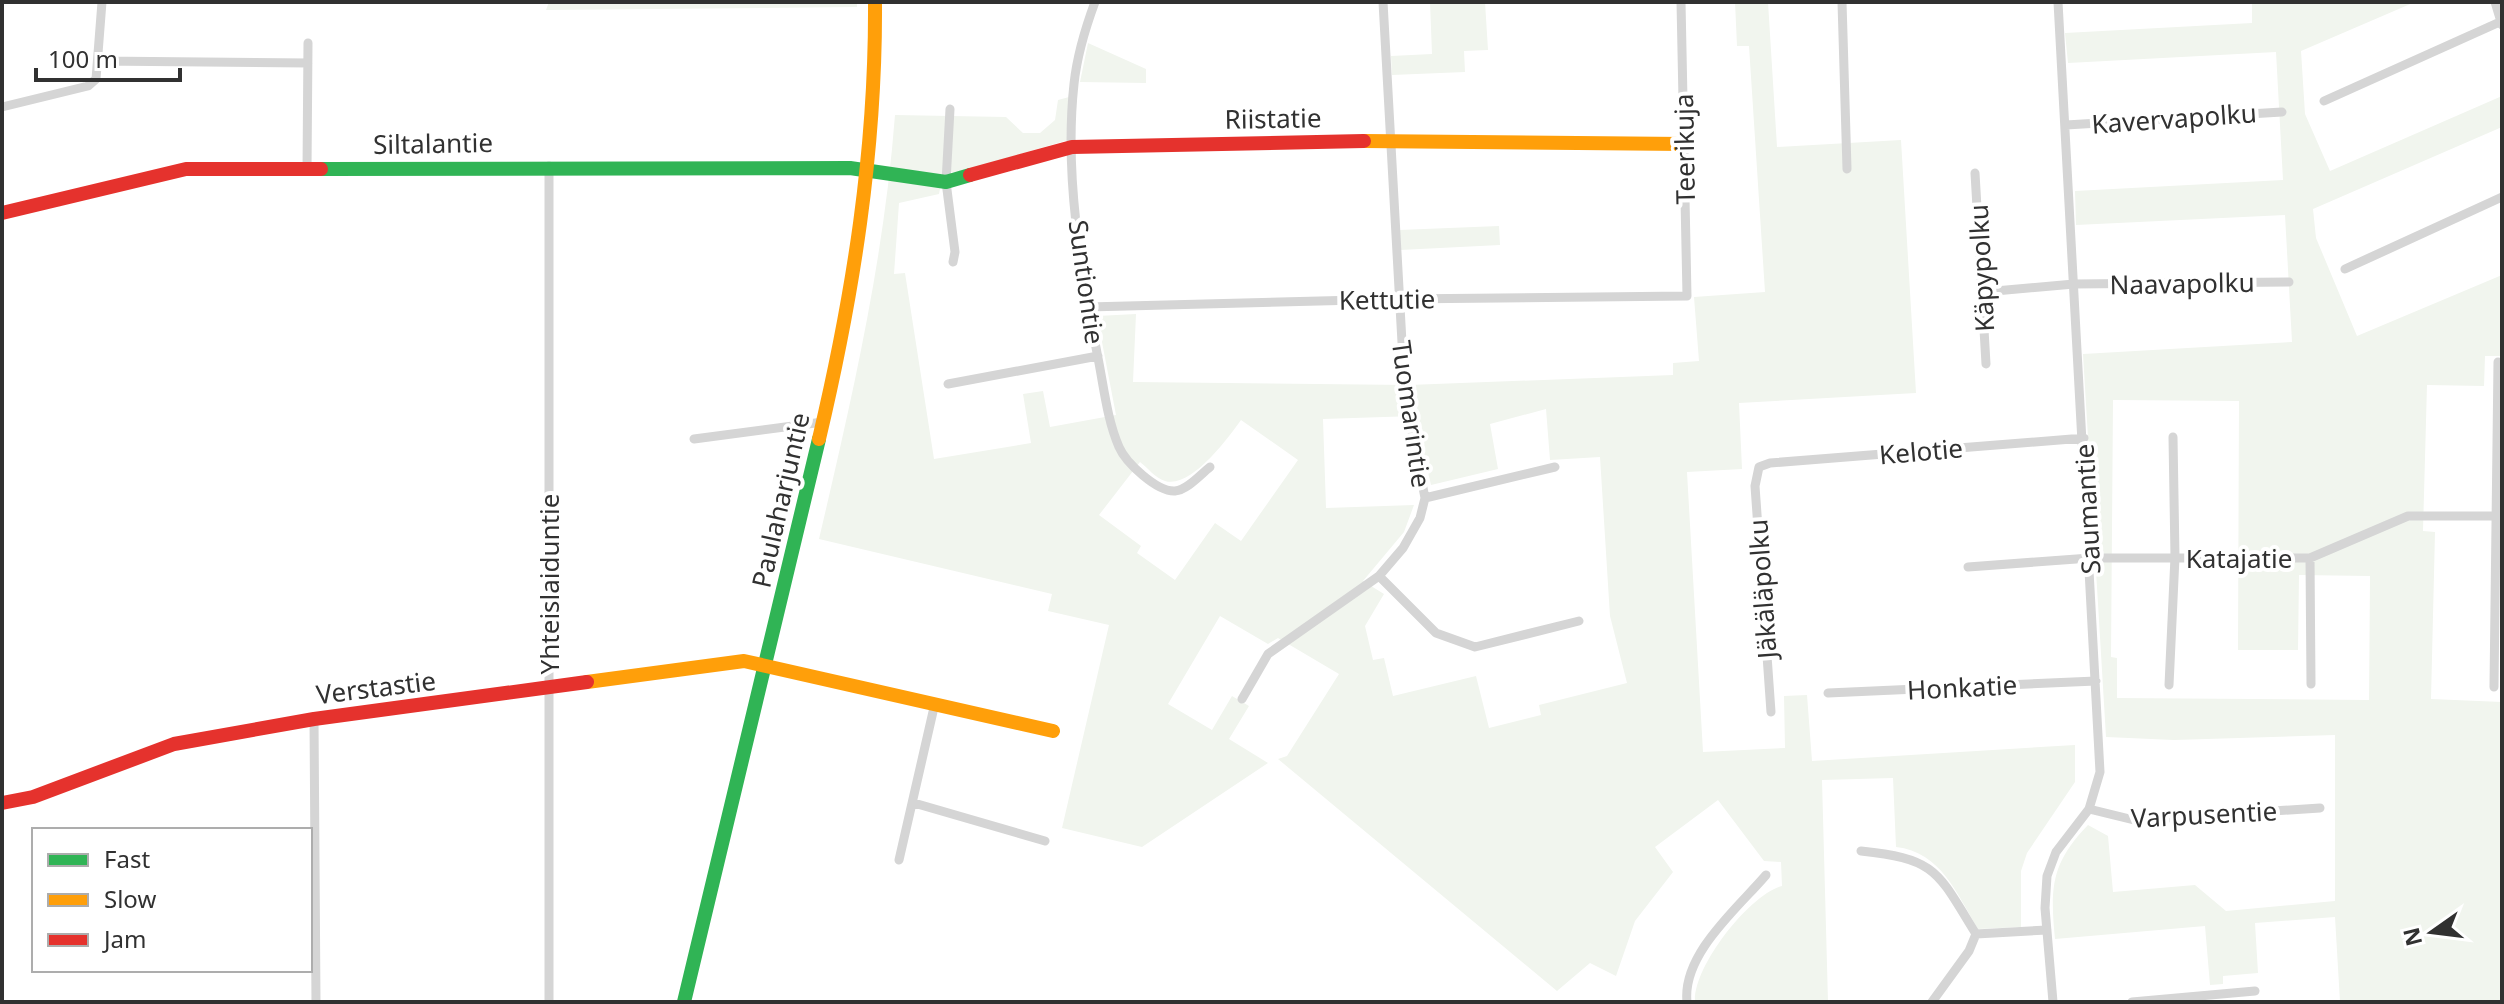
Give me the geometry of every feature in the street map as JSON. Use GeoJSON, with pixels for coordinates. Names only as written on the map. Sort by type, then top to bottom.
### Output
{"type":"FeatureCollection","features":[{"type":"Feature","properties":{"kind":"street"},"geometry":{"type":"LineString","coordinates":[[2,107],[88,86],[96,79],[102,2]]}},
{"type":"Feature","properties":{"kind":"street","name":"Paulaharjuntie"},"geometry":{"type":"LineString","coordinates":[[684,1002],[848,314],[869,173],[877,66],[875,2]]}},
{"type":"Feature","properties":{"kind":"street","name":"Suntiontie"},"geometry":{"type":"LineString","coordinates":[[1095,2],[1079,46],[1072,147],[1076,220],[1088,307],[1111,425],[1120,451],[1159,486],[1171,491],[1182,489],[1210,467]]}},
{"type":"Feature","properties":{"kind":"street","name":"Tuomarintie"},"geometry":{"type":"LineString","coordinates":[[1242,699],[1268,654],[1379,576],[1403,548],[1420,518],[1425,498],[1405,396],[1383,2]]}},
{"type":"Feature","properties":{"kind":"street","name":"Teerikuja"},"geometry":{"type":"LineString","coordinates":[[1681,2],[1687,296]]}},
{"type":"Feature","properties":{"kind":"street"},"geometry":{"type":"LineString","coordinates":[[1842,2],[1847,169]]}},
{"type":"Feature","properties":{"kind":"street","name":"Saumantie"},"geometry":{"type":"LineString","coordinates":[[2053,1002],[2047,930],[2047,876],[2056,852],[2089,809],[2100,772],[2058,2]]}},
{"type":"Feature","properties":{"kind":"street"},"geometry":{"type":"LineString","coordinates":[[2324,101],[2501,23],[2495,2]]}},
{"type":"Feature","properties":{"kind":"street"},"geometry":{"type":"LineString","coordinates":[[307,169],[308,43]]}},
{"type":"Feature","properties":{"kind":"street"},"geometry":{"type":"LineString","coordinates":[[99,61],[308,63]]}},
{"type":"Feature","properties":{"kind":"street"},"geometry":{"type":"LineString","coordinates":[[950,109],[946,182],[955,252],[953,262]]}},
{"type":"Feature","properties":{"kind":"street","name":"Kavervapolku"},"geometry":{"type":"LineString","coordinates":[[2066,125],[2282,112]]}},
{"type":"Feature","properties":{"kind":"street","name":"Riistatie"},"geometry":{"type":"LineString","coordinates":[[869,173],[946,182],[1072,147],[1390,140],[1684,144]]}},
{"type":"Feature","properties":{"kind":"street","name":"Siltalantie"},"geometry":{"type":"LineString","coordinates":[[2,213],[186,169],[549,166],[850,168],[869,173]]}},
{"type":"Feature","properties":{"kind":"street","name":"Yhteislaiduntie"},"geometry":{"type":"LineString","coordinates":[[549,166],[549,1002]]}},
{"type":"Feature","properties":{"kind":"street","name":"Käpypolku"},"geometry":{"type":"LineString","coordinates":[[1975,173],[1986,364]]}},
{"type":"Feature","properties":{"kind":"street"},"geometry":{"type":"LineString","coordinates":[[2345,269],[2502,197]]}},
{"type":"Feature","properties":{"kind":"street","name":"Naavapolku"},"geometry":{"type":"LineString","coordinates":[[1984,292],[2074,284],[2289,282]]}},
{"type":"Feature","properties":{"kind":"street","name":"Kettutie"},"geometry":{"type":"LineString","coordinates":[[1088,307],[1687,296]]}},
{"type":"Feature","properties":{"kind":"street"},"geometry":{"type":"LineString","coordinates":[[948,384],[1098,356]]}},
{"type":"Feature","properties":{"kind":"street"},"geometry":{"type":"LineString","coordinates":[[2494,687],[2499,516],[2498,362]]}},
{"type":"Feature","properties":{"kind":"street"},"geometry":{"type":"LineString","coordinates":[[694,439],[823,422]]}},
{"type":"Feature","properties":{"kind":"street"},"geometry":{"type":"LineString","coordinates":[[2169,685],[2175,557],[2173,437]]}},
{"type":"Feature","properties":{"kind":"street","name":"Kelotie"},"geometry":{"type":"LineString","coordinates":[[1759,467],[1770,463],[2084,438]]}},
{"type":"Feature","properties":{"kind":"street"},"geometry":{"type":"LineString","coordinates":[[1425,498],[1555,467]]}},
{"type":"Feature","properties":{"kind":"street","name":"Jäkäläpolku"},"geometry":{"type":"LineString","coordinates":[[1759,467],[1755,486],[1771,712]]}},
{"type":"Feature","properties":{"kind":"street","name":"Katajatie"},"geometry":{"type":"LineString","coordinates":[[1968,567],[2090,558],[2310,558],[2408,516],[2499,516]]}},
{"type":"Feature","properties":{"kind":"street"},"geometry":{"type":"LineString","coordinates":[[2310,558],[2311,684]]}},
{"type":"Feature","properties":{"kind":"street"},"geometry":{"type":"LineString","coordinates":[[1379,576],[1436,633],[1475,647],[1579,621]]}},
{"type":"Feature","properties":{"kind":"street","name":"Verstastie"},"geometry":{"type":"LineString","coordinates":[[2,803],[33,797],[174,744],[314,719],[549,690],[744,661],[1053,731]]}},
{"type":"Feature","properties":{"kind":"street","name":"Honkatie"},"geometry":{"type":"LineString","coordinates":[[1828,693],[2096,681]]}},
{"type":"Feature","properties":{"kind":"street"},"geometry":{"type":"LineString","coordinates":[[899,860],[935,703]]}},
{"type":"Feature","properties":{"kind":"street"},"geometry":{"type":"LineString","coordinates":[[314,719],[316,1002]]}},
{"type":"Feature","properties":{"kind":"street"},"geometry":{"type":"LineString","coordinates":[[914,803],[1045,841]]}},
{"type":"Feature","properties":{"kind":"street","name":"Varpusentie"},"geometry":{"type":"LineString","coordinates":[[2089,809],[2134,820],[2320,808]]}},
{"type":"Feature","properties":{"kind":"street"},"geometry":{"type":"LineString","coordinates":[[1861,851],[1908,856],[1929,867],[1976,934]]}},
{"type":"Feature","properties":{"kind":"street"},"geometry":{"type":"LineString","coordinates":[[1687,1002],[1686,990],[1701,951],[1766,875]]}},
{"type":"Feature","properties":{"kind":"street"},"geometry":{"type":"LineString","coordinates":[[1976,934],[2047,930]]}},
{"type":"Feature","properties":{"kind":"street"},"geometry":{"type":"LineString","coordinates":[[1932,1002],[1969,951],[1976,934]]}},
{"type":"Feature","properties":{"kind":"street"},"geometry":{"type":"LineString","coordinates":[[2132,1002],[2255,991]]}},
{"type":"Feature","properties":{"kind":"shaded area"},"geometry":{"type":"Polygon","coordinates":[[[549,2],[857,2],[857,7],[546,10],[549,2]]]}},
{"type":"Feature","properties":{"kind":"shaded area"},"geometry":{"type":"Polygon","coordinates":[[[1430,2],[1485,2],[1488,50],[1464,51],[1465,72],[1392,75],[1391,56],[1432,54],[1430,2]]]}},
{"type":"Feature","properties":{"kind":"shaded area"},"geometry":{"type":"Polygon","coordinates":[[[1735,2],[1768,2],[1777,147],[1901,140],[1916,393],[1739,403],[1742,469],[1687,472],[1703,752],[1785,748],[1784,696],[1807,695],[1812,761],[2075,745],[2075,782],[2027,853],[2021,871],[2021,927],[1978,929],[1955,889],[1936,866],[1925,857],[1896,847],[1893,778],[1822,780],[1828,1002],[1695,1002],[1703,970],[1725,934],[1754,903],[1782,886],[1781,862],[1764,861],[1718,800],[1655,847],[1673,872],[1635,921],[1616,976],[1590,963],[1557,991],[1278,759],[1287,756],[1339,674],[1278,638],[1268,644],[1220,616],[1168,704],[1212,730],[1232,696],[1249,706],[1229,739],[1268,763],[1142,847],[1062,828],[1109,625],[1048,611],[1052,594],[819,539],[875,276],[895,115],[1006,117],[1023,133],[1040,133],[1055,120],[1058,100],[1069,97],[1068,140],[963,171],[943,173],[939,194],[899,203],[894,274],[905,273],[934,459],[1031,443],[1023,394],[1043,391],[1050,427],[1116,415],[1097,316],[1136,314],[1133,382],[1409,385],[1673,375],[1673,363],[1699,361],[1694,297],[1765,292],[1749,46],[1737,46],[1735,2]],[[1546,409],[1490,424],[1498,469],[1431,485],[1415,416],[1323,419],[1326,508],[1414,505],[1404,532],[1363,581],[1384,594],[1365,626],[1373,660],[1384,658],[1393,696],[1476,676],[1489,728],[1541,715],[1539,705],[1627,683],[1610,616],[1600,457],[1550,460],[1546,409]],[[1241,420],[1208,460],[1186,477],[1165,481],[1140,462],[1099,515],[1141,546],[1137,553],[1175,580],[1215,523],[1241,541],[1298,460],[1241,420]]]}},
{"type":"Feature","properties":{"kind":"shaded area"},"geometry":{"type":"Polygon","coordinates":[[[2252,2],[2415,2],[2301,51],[2305,114],[2330,171],[2502,96],[2502,127],[2313,209],[2316,238],[2357,336],[2502,275],[2502,356],[2485,356],[2484,386],[2427,385],[2423,531],[2435,532],[2431,699],[2502,702],[2502,1002],[2340,1002],[2335,917],[2255,923],[2258,973],[2223,976],[2223,984],[2210,985],[2205,926],[2055,939],[2053,891],[2056,877],[2067,852],[2088,825],[2108,836],[2113,892],[2195,885],[2226,911],[2335,901],[2335,735],[2174,740],[2106,737],[2083,354],[2292,342],[2285,215],[2076,225],[2075,191],[2283,180],[2276,52],[2068,63],[2065,33],[2252,23],[2252,2]],[[2113,400],[2111,657],[2117,658],[2117,698],[2369,700],[2370,576],[2299,575],[2298,650],[2238,650],[2239,401],[2113,400]]]}},
{"type":"Feature","properties":{"kind":"shaded area"},"geometry":{"type":"Polygon","coordinates":[[[1088,43],[1146,69],[1146,83],[1080,82],[1088,43]]]}},
{"type":"Feature","properties":{"kind":"shaded area"},"geometry":{"type":"Polygon","coordinates":[[[1499,226],[1500,245],[1400,250],[1399,230],[1499,226]]]}},
{"type":"Feature","properties":{"kind":"traffic: fast"},"geometry":{"type":"LineString","coordinates":[[321,169],[850,168],[946,182],[970,175]]}},
{"type":"Feature","properties":{"kind":"traffic: fast"},"geometry":{"type":"LineString","coordinates":[[684,1002],[819,439]]}},
{"type":"Feature","properties":{"kind":"traffic: slow"},"geometry":{"type":"LineString","coordinates":[[819,439],[852,277],[867,168],[875,2]]}},
{"type":"Feature","properties":{"kind":"traffic: slow"},"geometry":{"type":"LineString","coordinates":[[1364,141],[1684,144]]}},
{"type":"Feature","properties":{"kind":"traffic: slow"},"geometry":{"type":"LineString","coordinates":[[587,682],[744,661],[1053,731]]}},
{"type":"Feature","properties":{"kind":"traffic: jam"},"geometry":{"type":"LineString","coordinates":[[970,175],[1072,147],[1364,141]]}},
{"type":"Feature","properties":{"kind":"traffic: jam"},"geometry":{"type":"LineString","coordinates":[[2,213],[186,169],[321,169]]}},
{"type":"Feature","properties":{"kind":"traffic: jam"},"geometry":{"type":"LineString","coordinates":[[2,803],[33,797],[174,744],[314,719],[587,682]]}}]}
